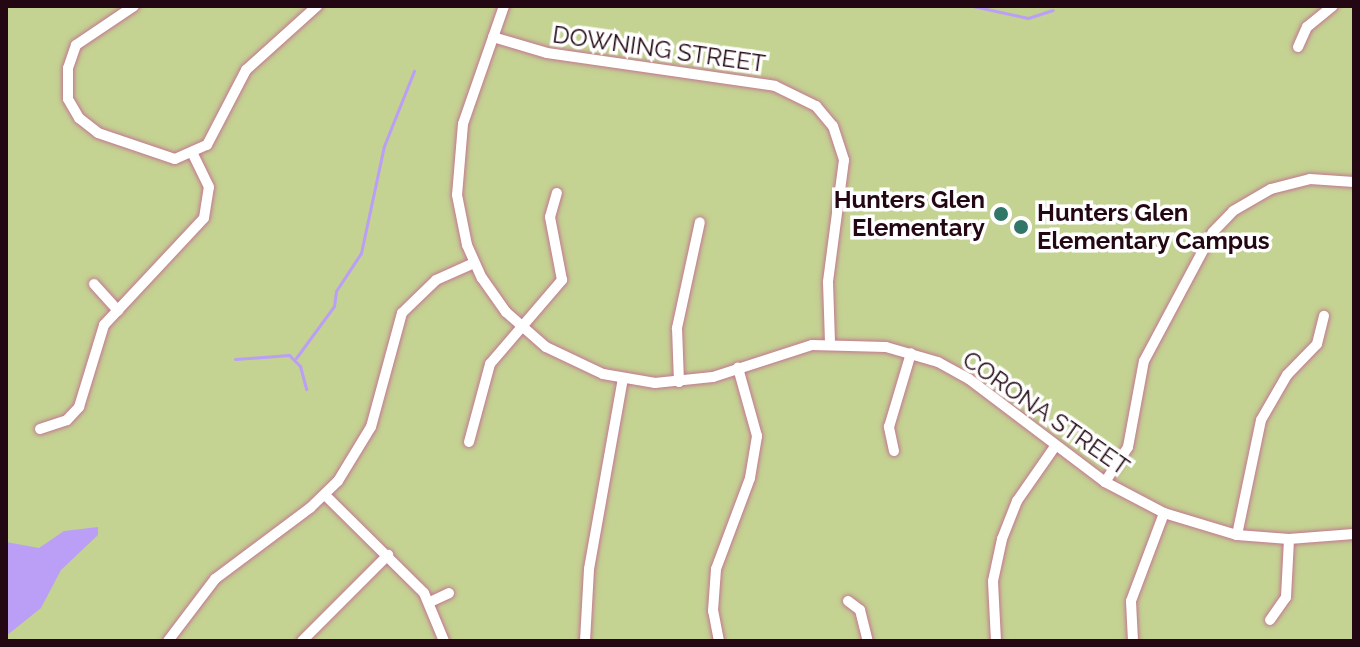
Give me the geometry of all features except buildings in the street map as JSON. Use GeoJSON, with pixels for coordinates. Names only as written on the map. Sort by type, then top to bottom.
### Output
{"type":"FeatureCollection","features":[{"type":"Feature","properties":{"kind":"street"},"geometry":{"type":"LineString","coordinates":[[134,6],[76,45],[68,68],[68,99],[79,118],[98,133],[165,157],[193,154],[212,140],[236,86],[255,59],[317,6]]}},
{"type":"Feature","properties":{"kind":"street","name":"CORONA STREET"},"geometry":{"type":"LineString","coordinates":[[504,6],[463,124],[456,168],[460,221],[474,263],[493,296],[521,328],[581,367],[623,379],[679,382],[830,343],[911,353],[969,379],[1105,482],[1164,513],[1237,535],[1289,539],[1354,534]]}},
{"type":"Feature","properties":{"kind":"street"},"geometry":{"type":"LineString","coordinates":[[1298,47],[1307,27],[1333,6]]}},
{"type":"Feature","properties":{"kind":"street","name":"DOWNING STREET"},"geometry":{"type":"LineString","coordinates":[[493,37],[547,53],[775,86],[816,106],[837,134],[844,169],[828,282],[830,343]]}},
{"type":"Feature","properties":{"kind":"street"},"geometry":{"type":"LineString","coordinates":[[40,429],[67,420],[79,407],[98,335],[204,218],[209,187],[193,154]]}},
{"type":"Feature","properties":{"kind":"street"},"geometry":{"type":"LineString","coordinates":[[1105,482],[1128,447],[1144,361],[1213,232],[1233,211],[1271,189],[1310,179],[1354,182]]}},
{"type":"Feature","properties":{"kind":"street"},"geometry":{"type":"LineString","coordinates":[[469,442],[486,372],[562,280],[550,217],[557,193]]}},
{"type":"Feature","properties":{"kind":"street"},"geometry":{"type":"LineString","coordinates":[[679,382],[677,328],[700,222]]}},
{"type":"Feature","properties":{"kind":"street"},"geometry":{"type":"LineString","coordinates":[[168,641],[215,579],[325,495],[367,437],[402,313],[436,280],[474,263]]}},
{"type":"Feature","properties":{"kind":"street"},"geometry":{"type":"LineString","coordinates":[[94,284],[118,311]]}},
{"type":"Feature","properties":{"kind":"street"},"geometry":{"type":"LineString","coordinates":[[1237,535],[1261,420],[1287,375],[1317,344],[1324,316]]}},
{"type":"Feature","properties":{"kind":"street"},"geometry":{"type":"LineString","coordinates":[[894,451],[889,427],[911,353]]}},
{"type":"Feature","properties":{"kind":"street"},"geometry":{"type":"LineString","coordinates":[[719,641],[713,611],[716,569],[750,478],[757,436],[738,368]]}},
{"type":"Feature","properties":{"kind":"street"},"geometry":{"type":"LineString","coordinates":[[585,641],[589,569],[623,379]]}},
{"type":"Feature","properties":{"kind":"street"},"geometry":{"type":"LineString","coordinates":[[996,641],[993,581],[1002,539],[1021,494],[1056,445]]}},
{"type":"Feature","properties":{"kind":"street"},"geometry":{"type":"LineString","coordinates":[[325,495],[388,555],[430,602],[444,641]]}},
{"type":"Feature","properties":{"kind":"street"},"geometry":{"type":"LineString","coordinates":[[1133,641],[1131,601],[1164,513]]}},
{"type":"Feature","properties":{"kind":"street"},"geometry":{"type":"LineString","coordinates":[[1270,620],[1286,597],[1289,539]]}},
{"type":"Feature","properties":{"kind":"street"},"geometry":{"type":"LineString","coordinates":[[302,641],[388,555]]}},
{"type":"Feature","properties":{"kind":"street"},"geometry":{"type":"LineString","coordinates":[[430,602],[449,593]]}},
{"type":"Feature","properties":{"kind":"street"},"geometry":{"type":"LineString","coordinates":[[848,601],[860,610],[868,641]]}},
{"type":"Feature","properties":{"kind":"green space"},"geometry":{"type":"Polygon","coordinates":[[[6,6],[1354,6],[1354,641],[6,641],[6,6]]]}},
{"type":"Feature","properties":{"kind":"shaded area"},"geometry":{"type":"Polygon","coordinates":[[[98,527],[98,535],[61,570],[41,608],[6,636],[6,542],[39,548],[64,531],[98,527]]]}},
{"type":"Feature","properties":{"kind":"waterway"},"geometry":{"type":"LineString","coordinates":[[973,6],[1028,18],[1053,10]]}},
{"type":"Feature","properties":{"kind":"waterway"},"geometry":{"type":"LineString","coordinates":[[296,358],[334,306],[336,291],[361,253],[384,146],[414,71]]}},
{"type":"Feature","properties":{"kind":"waterway"},"geometry":{"type":"LineString","coordinates":[[235,359],[289,355],[300,366],[306,389]]}},
{"type":"Feature","properties":{"kind":"place","name":"Hunters Glen Elementary"},"geometry":{"type":"Point","coordinates":[1001,214]}},
{"type":"Feature","properties":{"kind":"place","name":"Hunters Glen Elementary Campus"},"geometry":{"type":"Point","coordinates":[1021,227]}}]}
